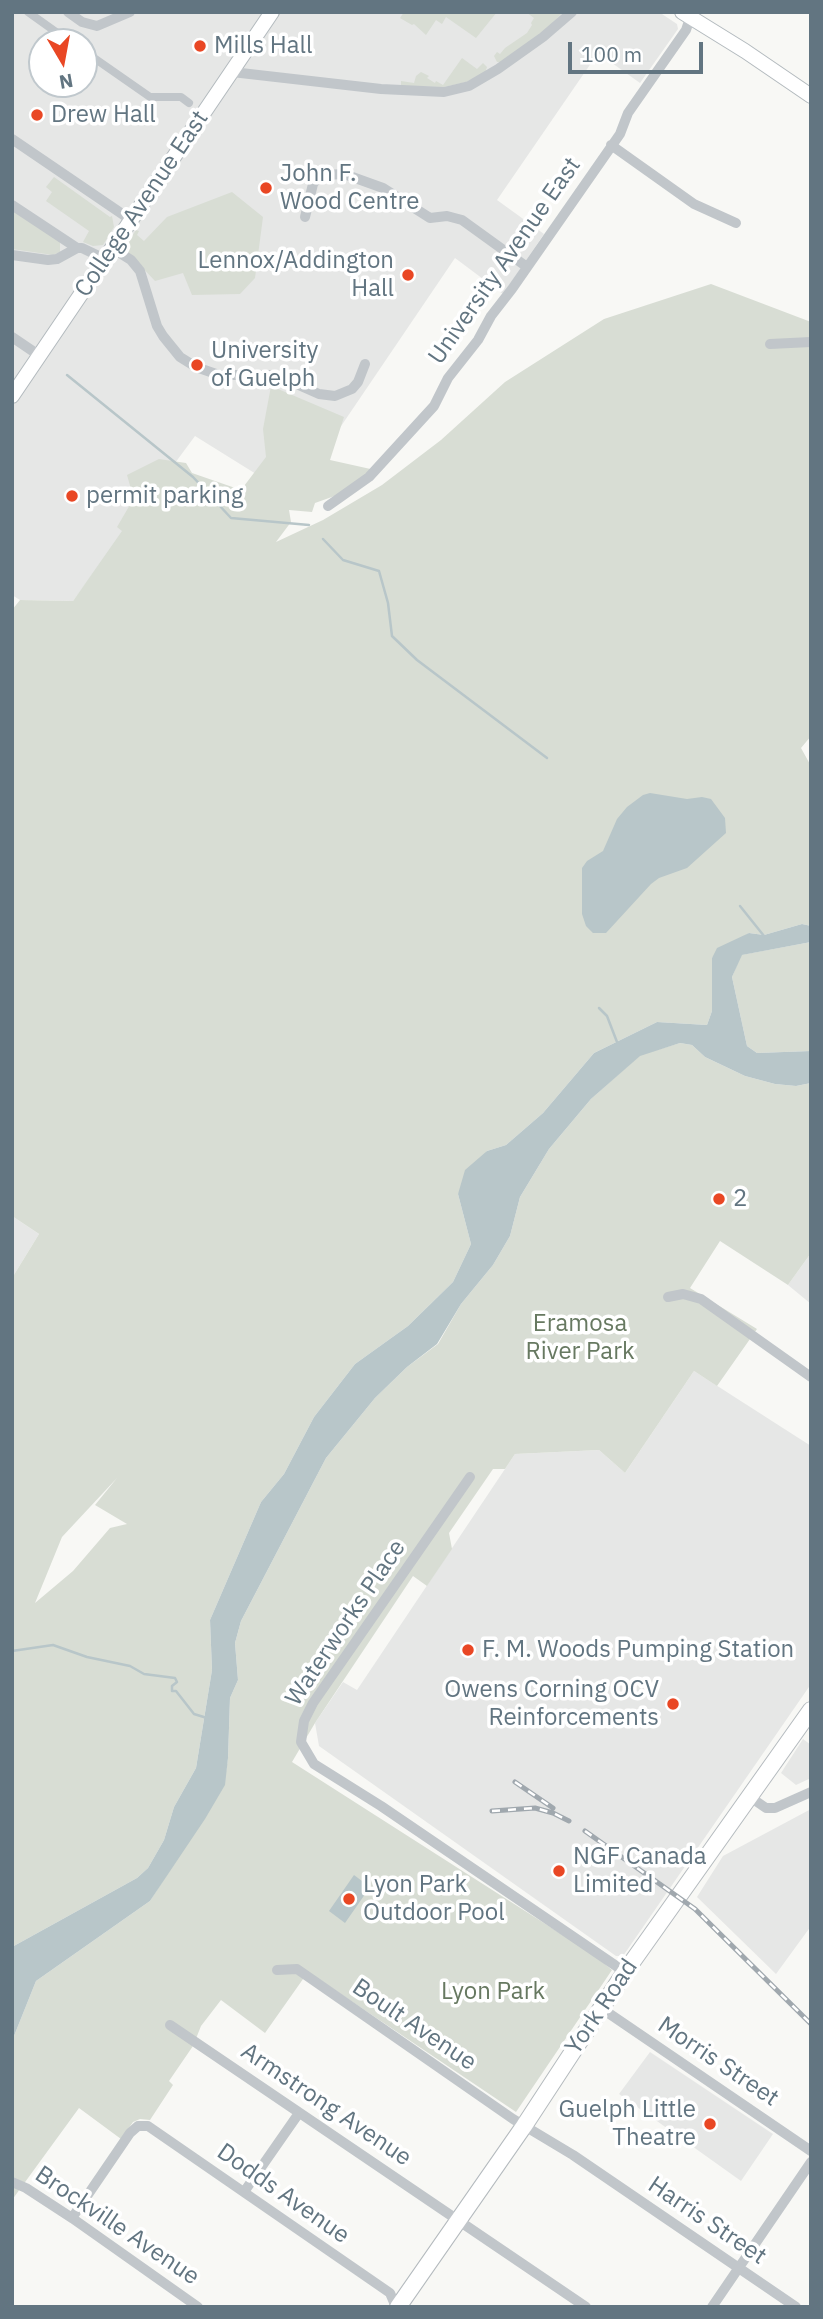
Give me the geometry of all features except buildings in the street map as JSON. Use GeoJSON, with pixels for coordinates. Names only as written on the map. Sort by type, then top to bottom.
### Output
{"type":"FeatureCollection","features":[{"type":"Feature","properties":{"kind":"main road","name":"College Avenue East"},"geometry":{"type":"LineString","coordinates":[[12,396],[272,12]]}},
{"type":"Feature","properties":{"kind":"main road"},"geometry":{"type":"LineString","coordinates":[[688,14],[811,96]]}},
{"type":"Feature","properties":{"kind":"main road","name":"York Road"},"geometry":{"type":"LineString","coordinates":[[397,2307],[524,2126],[625,1972],[811,1710]]}},
{"type":"Feature","properties":{"kind":"street"},"geometry":{"type":"LineString","coordinates":[[28,12],[51,28]]}},
{"type":"Feature","properties":{"kind":"street"},"geometry":{"type":"LineString","coordinates":[[68,12],[82,22],[97,26],[130,12]]}},
{"type":"Feature","properties":{"kind":"street"},"geometry":{"type":"LineString","coordinates":[[232,72],[381,89],[452,91],[476,83],[512,60],[572,12]]}},
{"type":"Feature","properties":{"kind":"street","name":"University Avenue East"},"geometry":{"type":"LineString","coordinates":[[328,506],[369,477],[434,406],[448,378],[478,340],[491,316],[620,134],[628,113],[686,30],[688,14]]}},
{"type":"Feature","properties":{"kind":"street"},"geometry":{"type":"LineString","coordinates":[[98,61],[150,97],[181,97],[189,103]]}},
{"type":"Feature","properties":{"kind":"street"},"geometry":{"type":"LineString","coordinates":[[12,139],[131,220]]}},
{"type":"Feature","properties":{"kind":"street"},"geometry":{"type":"LineString","coordinates":[[611,145],[694,204],[736,223]]}},
{"type":"Feature","properties":{"kind":"street"},"geometry":{"type":"LineString","coordinates":[[305,217],[313,184],[317,179],[325,175],[344,174],[383,188],[430,218],[447,216],[462,220],[527,267]]}},
{"type":"Feature","properties":{"kind":"street"},"geometry":{"type":"LineString","coordinates":[[12,205],[77,248],[131,260],[140,271],[163,337],[180,357],[203,370],[219,375],[276,375],[319,394],[335,396],[352,390],[365,364]]}},
{"type":"Feature","properties":{"kind":"street"},"geometry":{"type":"LineString","coordinates":[[12,254],[48,260],[62,257],[77,248]]}},
{"type":"Feature","properties":{"kind":"street"},"geometry":{"type":"LineString","coordinates":[[12,337],[40,356]]}},
{"type":"Feature","properties":{"kind":"street"},"geometry":{"type":"LineString","coordinates":[[770,344],[811,342]]}},
{"type":"Feature","properties":{"kind":"street"},"geometry":{"type":"LineString","coordinates":[[668,1297],[683,1294],[701,1299],[811,1377]]}},
{"type":"Feature","properties":{"kind":"street","name":"Waterworks Place"},"geometry":{"type":"LineString","coordinates":[[470,1477],[313,1703],[304,1721],[300,1742],[314,1764],[381,1806],[625,1972]]}},
{"type":"Feature","properties":{"kind":"street"},"geometry":{"type":"LineString","coordinates":[[750,1797],[766,1808],[775,1808],[811,1792]]}},
{"type":"Feature","properties":{"kind":"street","name":"Boult Avenue"},"geometry":{"type":"LineString","coordinates":[[277,1970],[297,1969],[524,2126]]}},
{"type":"Feature","properties":{"kind":"street","name":"Morris Street"},"geometry":{"type":"LineString","coordinates":[[601,2008],[811,2151]]}},
{"type":"Feature","properties":{"kind":"street","name":"Armstrong Avenue"},"geometry":{"type":"LineString","coordinates":[[170,2025],[586,2307]]}},
{"type":"Feature","properties":{"kind":"street"},"geometry":{"type":"LineString","coordinates":[[244,2192],[299,2113]]}},
{"type":"Feature","properties":{"kind":"street","name":"Dodds Avenue"},"geometry":{"type":"LineString","coordinates":[[72,2218],[130,2133],[138,2126],[148,2126],[390,2293],[397,2307]]}},
{"type":"Feature","properties":{"kind":"street","name":"Harris Street"},"geometry":{"type":"LineString","coordinates":[[524,2126],[573,2155],[796,2307]]}},
{"type":"Feature","properties":{"kind":"street"},"geometry":{"type":"LineString","coordinates":[[712,2307],[811,2162]]}},
{"type":"Feature","properties":{"kind":"street","name":"Brockville Avenue"},"geometry":{"type":"LineString","coordinates":[[12,2182],[72,2218],[198,2307]]}},
{"type":"Feature","properties":{"kind":"shaded area","name":"University of Guelph"},"geometry":{"type":"Polygon","coordinates":[[[12,12],[659,12],[677,24],[678,29],[640,83],[598,53],[497,200],[544,234],[503,294],[455,258],[293,497],[195,436],[73,601],[20,600],[12,595],[12,12]]]}},
{"type":"Feature","properties":{"kind":"shaded area"},"geometry":{"type":"Polygon","coordinates":[[[650,793],[687,799],[711,799],[725,818],[726,833],[687,868],[659,878],[651,884],[606,933],[593,933],[586,926],[582,914],[582,868],[587,861],[603,851],[617,819],[627,807],[650,793]]]}},
{"type":"Feature","properties":{"kind":"shaded area"},"geometry":{"type":"Polygon","coordinates":[[[802,924],[811,926],[811,942],[742,955],[732,977],[747,1046],[757,1053],[811,1051],[811,1083],[796,1086],[775,1084],[745,1076],[705,1057],[692,1045],[680,1043],[640,1056],[591,1099],[549,1149],[520,1197],[510,1236],[493,1265],[461,1304],[437,1344],[407,1367],[375,1398],[326,1458],[241,1621],[235,1643],[238,1680],[230,1698],[225,1785],[205,1819],[150,1901],[36,1981],[12,2041],[12,1947],[137,1878],[148,1868],[164,1840],[174,1807],[196,1768],[212,1670],[210,1620],[261,1502],[284,1474],[314,1417],[355,1364],[408,1326],[453,1282],[471,1244],[458,1194],[465,1170],[487,1151],[506,1145],[543,1113],[594,1053],[657,1022],[707,1025],[712,1011],[712,958],[717,948],[749,933],[764,935],[802,924]]]}},
{"type":"Feature","properties":{"kind":"shaded area"},"geometry":{"type":"Polygon","coordinates":[[[12,1216],[39,1234],[12,1278],[12,1216]]]}},
{"type":"Feature","properties":{"kind":"shaded area"},"geometry":{"type":"Polygon","coordinates":[[[811,1253],[811,1304],[788,1285],[811,1253]]]}},
{"type":"Feature","properties":{"kind":"shaded area"},"geometry":{"type":"Polygon","coordinates":[[[694,1371],[811,1446],[811,1684],[623,1956],[616,1956],[319,1746],[315,1723],[343,1682],[357,1690],[515,1454],[599,1450],[625,1473],[694,1371]]]}},
{"type":"Feature","properties":{"kind":"shaded area"},"geometry":{"type":"Polygon","coordinates":[[[803,1739],[811,1745],[811,1778],[796,1785],[781,1773],[803,1739]]]}},
{"type":"Feature","properties":{"kind":"shaded area"},"geometry":{"type":"Polygon","coordinates":[[[811,1809],[811,1926],[776,1974],[697,1897],[723,1856],[811,1809]]]}},
{"type":"Feature","properties":{"kind":"shaded area","name":"Lyon Park Outdoor Pool"},"geometry":{"type":"Polygon","coordinates":[[[354,1875],[370,1887],[345,1923],[329,1911],[354,1875]]]}},
{"type":"Feature","properties":{"kind":"shaded area"},"geometry":{"type":"Polygon","coordinates":[[[650,2052],[773,2134],[741,2181],[619,2094],[650,2052]]]}},
{"type":"Feature","properties":{"kind":"green space"},"geometry":{"type":"Polygon","coordinates":[[[404,12],[497,12],[476,38],[446,17],[442,24],[436,20],[426,35],[414,24],[400,18],[404,12]]]}},
{"type":"Feature","properties":{"kind":"green space"},"geometry":{"type":"Polygon","coordinates":[[[526,12],[563,12],[548,28],[501,62],[497,62],[494,56],[497,52],[500,54],[527,33],[532,25],[534,18],[526,12]]]}},
{"type":"Feature","properties":{"kind":"green space"},"geometry":{"type":"Polygon","coordinates":[[[462,58],[477,69],[483,63],[487,67],[485,73],[466,82],[444,87],[401,86],[401,81],[414,83],[421,72],[435,83],[436,81],[443,85],[462,58]]]}},
{"type":"Feature","properties":{"kind":"green space"},"geometry":{"type":"Polygon","coordinates":[[[54,177],[112,216],[114,227],[103,245],[93,246],[83,242],[89,231],[46,201],[52,192],[46,187],[54,177]]]}},
{"type":"Feature","properties":{"kind":"green space"},"geometry":{"type":"Polygon","coordinates":[[[232,192],[263,217],[255,278],[240,294],[192,295],[183,273],[155,281],[127,251],[125,247],[136,230],[139,231],[137,235],[144,241],[167,217],[232,192]]]}},
{"type":"Feature","properties":{"kind":"green space"},"geometry":{"type":"Polygon","coordinates":[[[13,210],[60,242],[60,252],[53,255],[12,249],[13,210]]]}},
{"type":"Feature","properties":{"kind":"green space"},"geometry":{"type":"Polygon","coordinates":[[[711,284],[811,322],[811,736],[801,748],[811,766],[811,926],[802,924],[764,935],[749,933],[712,958],[712,1011],[707,1025],[657,1022],[594,1053],[543,1113],[506,1145],[487,1151],[458,1194],[471,1244],[453,1282],[408,1326],[355,1364],[314,1417],[284,1474],[261,1502],[210,1620],[212,1670],[196,1768],[174,1807],[164,1840],[148,1868],[137,1878],[12,1947],[12,1278],[39,1234],[12,1216],[12,610],[20,600],[73,601],[122,531],[117,527],[131,503],[127,475],[159,459],[186,463],[192,473],[241,490],[266,457],[263,429],[271,386],[344,417],[330,460],[375,470],[343,493],[315,503],[312,512],[289,510],[291,522],[276,542],[323,520],[382,485],[441,440],[505,382],[604,319],[711,284]],[[117,1478],[62,1537],[35,1603],[73,1571],[110,1528],[127,1524],[95,1505],[117,1478]]]}},
{"type":"Feature","properties":{"kind":"green space"},"geometry":{"type":"Polygon","coordinates":[[[811,942],[811,1051],[757,1053],[747,1046],[732,977],[741,955],[811,942]]]}},
{"type":"Feature","properties":{"kind":"green space","name":"Eramosa River Park"},"geometry":{"type":"Polygon","coordinates":[[[680,1043],[692,1045],[705,1057],[745,1076],[775,1084],[796,1086],[811,1083],[811,1253],[788,1285],[720,1241],[690,1288],[757,1329],[717,1386],[694,1371],[625,1473],[599,1450],[515,1454],[505,1469],[493,1469],[449,1533],[452,1549],[427,1586],[413,1576],[292,1762],[594,1955],[612,1970],[516,2112],[308,1972],[265,2033],[221,2000],[201,2026],[193,2046],[169,2081],[173,2085],[150,2120],[140,2119],[133,2122],[121,2139],[79,2108],[12,2200],[12,2041],[36,1981],[150,1901],[224,1785],[228,1758],[230,1698],[238,1680],[235,1643],[241,1621],[326,1458],[375,1398],[407,1367],[438,1344],[461,1304],[493,1265],[510,1236],[520,1197],[549,1149],[591,1099],[640,1055],[680,1043]]]}},
{"type":"Feature","properties":{"kind":"waterway"},"geometry":{"type":"LineString","coordinates":[[67,375],[193,477],[231,518],[309,525]]}},
{"type":"Feature","properties":{"kind":"waterway"},"geometry":{"type":"LineString","coordinates":[[323,539],[343,560],[379,571],[388,603],[392,636],[417,660],[547,758]]}},
{"type":"Feature","properties":{"kind":"waterway"},"geometry":{"type":"LineString","coordinates":[[740,906],[764,936]]}},
{"type":"Feature","properties":{"kind":"waterway"},"geometry":{"type":"LineString","coordinates":[[599,1008],[607,1016],[617,1042]]}},
{"type":"Feature","properties":{"kind":"waterway"},"geometry":{"type":"LineString","coordinates":[[12,1651],[53,1645],[87,1657],[130,1666],[144,1674],[175,1678],[177,1682],[172,1686],[172,1691],[176,1691],[194,1714],[207,1718]]}},
{"type":"Feature","properties":{"kind":"railway"},"geometry":{"type":"LineString","coordinates":[[515,1782],[553,1808]]}},
{"type":"Feature","properties":{"kind":"railway"},"geometry":{"type":"LineString","coordinates":[[492,1811],[535,1808],[569,1821]]}},
{"type":"Feature","properties":{"kind":"railway"},"geometry":{"type":"LineString","coordinates":[[585,1831],[695,1909],[811,2024]]}},
{"type":"Feature","properties":{"kind":"place","name":"Mills Hall"},"geometry":{"type":"Point","coordinates":[200,46]}},
{"type":"Feature","properties":{"kind":"place","name":"Drew Hall"},"geometry":{"type":"Point","coordinates":[37,115]}},
{"type":"Feature","properties":{"kind":"place","name":"John F. Wood Centre"},"geometry":{"type":"Point","coordinates":[266,188]}},
{"type":"Feature","properties":{"kind":"place","name":"Lennox/Addington Hall"},"geometry":{"type":"Point","coordinates":[408,275]}},
{"type":"Feature","properties":{"kind":"place","name":"University of Guelph"},"geometry":{"type":"Point","coordinates":[197,365]}},
{"type":"Feature","properties":{"kind":"place","name":"permit parking"},"geometry":{"type":"Point","coordinates":[72,496]}},
{"type":"Feature","properties":{"kind":"place","name":"2"},"geometry":{"type":"Point","coordinates":[719,1199]}},
{"type":"Feature","properties":{"kind":"place","name":"F. M. Woods Pumping Station"},"geometry":{"type":"Point","coordinates":[468,1650]}},
{"type":"Feature","properties":{"kind":"place","name":"Owens Corning OCV Reinforcements"},"geometry":{"type":"Point","coordinates":[673,1704]}},
{"type":"Feature","properties":{"kind":"place","name":"NGF Canada Limited"},"geometry":{"type":"Point","coordinates":[559,1871]}},
{"type":"Feature","properties":{"kind":"place","name":"Lyon Park Outdoor Pool"},"geometry":{"type":"Point","coordinates":[349,1899]}},
{"type":"Feature","properties":{"kind":"place","name":"Guelph Little Theatre"},"geometry":{"type":"Point","coordinates":[710,2124]}},
{"type":"Feature","properties":{"kind":"park label","name":"Lyon Park"},"geometry":{"type":"Point","coordinates":[493,1992]}}]}
